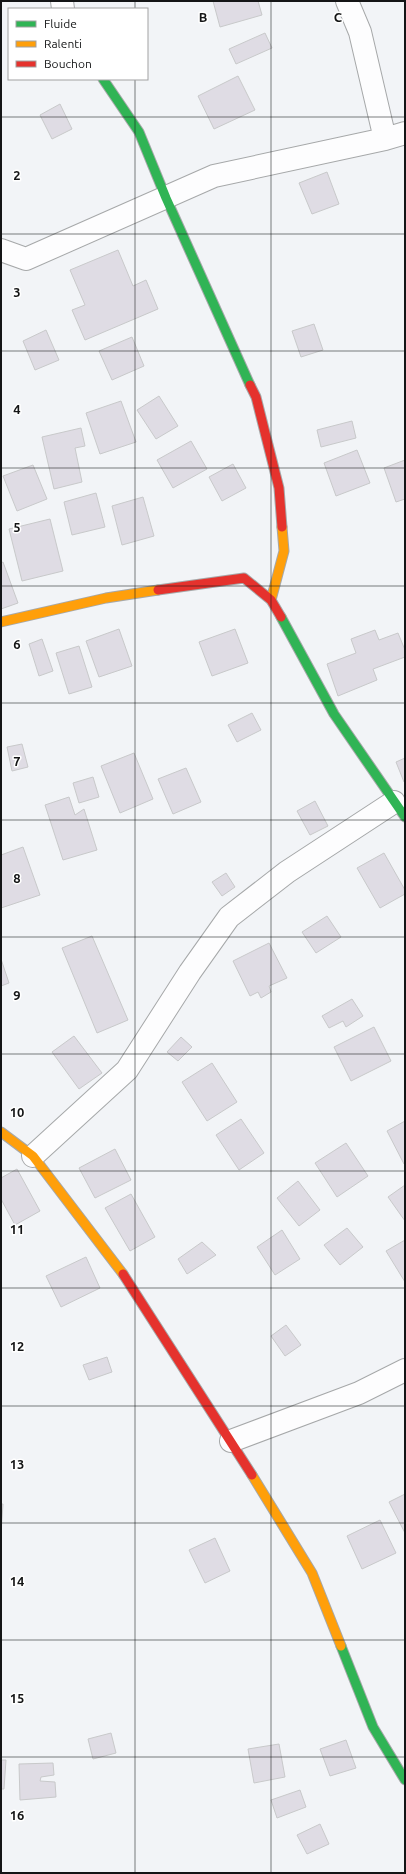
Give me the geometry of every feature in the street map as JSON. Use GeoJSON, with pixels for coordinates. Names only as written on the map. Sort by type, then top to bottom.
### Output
{"type":"FeatureCollection","features":[{"type":"Feature","properties":{"kind":"street"},"geometry":{"type":"LineString","coordinates":[[347,1],[360,32],[385,139]]}},
{"type":"Feature","properties":{"kind":"street"},"geometry":{"type":"LineString","coordinates":[[104,80],[139,132],[166,198],[256,397],[279,488],[284,551],[271,600]]}},
{"type":"Feature","properties":{"kind":"street"},"geometry":{"type":"LineString","coordinates":[[1,250],[26,259],[214,176],[385,139],[405,133]]}},
{"type":"Feature","properties":{"kind":"street"},"geometry":{"type":"LineString","coordinates":[[1,622],[106,598],[244,578],[271,600],[334,714],[400,809],[287,872],[229,917],[190,972],[127,1070],[33,1156]]}},
{"type":"Feature","properties":{"kind":"street"},"geometry":{"type":"LineString","coordinates":[[1,1132],[33,1156],[123,1273],[231,1441],[312,1573],[374,1727],[405,1780]]}},
{"type":"Feature","properties":{"kind":"street"},"geometry":{"type":"LineString","coordinates":[[231,1441],[359,1393],[405,1370]]}},
{"type":"Feature","properties":{"kind":"building"},"geometry":{"type":"Polygon","coordinates":[[[213,1],[258,1],[262,15],[220,27],[213,1]]]}},
{"type":"Feature","properties":{"kind":"building"},"geometry":{"type":"Polygon","coordinates":[[[265,33],[272,48],[236,64],[229,49],[265,33]]]}},
{"type":"Feature","properties":{"kind":"building"},"geometry":{"type":"Polygon","coordinates":[[[238,76],[255,110],[214,129],[198,96],[238,76]]]}},
{"type":"Feature","properties":{"kind":"building"},"geometry":{"type":"Polygon","coordinates":[[[60,104],[72,129],[52,139],[40,115],[60,104]]]}},
{"type":"Feature","properties":{"kind":"building"},"geometry":{"type":"Polygon","coordinates":[[[327,172],[339,204],[312,214],[299,183],[327,172]]]}},
{"type":"Feature","properties":{"kind":"building"},"geometry":{"type":"Polygon","coordinates":[[[118,250],[133,286],[146,280],[158,309],[85,340],[72,310],[85,305],[70,270],[118,250]]]}},
{"type":"Feature","properties":{"kind":"building"},"geometry":{"type":"Polygon","coordinates":[[[314,324],[323,350],[301,357],[292,331],[314,324]]]}},
{"type":"Feature","properties":{"kind":"building"},"geometry":{"type":"Polygon","coordinates":[[[46,330],[59,360],[35,370],[23,341],[46,330]]]}},
{"type":"Feature","properties":{"kind":"building"},"geometry":{"type":"Polygon","coordinates":[[[132,337],[144,366],[112,380],[99,351],[132,337]]]}},
{"type":"Feature","properties":{"kind":"building"},"geometry":{"type":"Polygon","coordinates":[[[159,396],[178,426],[156,439],[137,410],[159,396]]]}},
{"type":"Feature","properties":{"kind":"building"},"geometry":{"type":"Polygon","coordinates":[[[121,401],[136,442],[100,454],[86,413],[121,401]]]}},
{"type":"Feature","properties":{"kind":"building"},"geometry":{"type":"Polygon","coordinates":[[[352,421],[356,438],[321,447],[317,430],[352,421]]]}},
{"type":"Feature","properties":{"kind":"building"},"geometry":{"type":"Polygon","coordinates":[[[81,428],[85,446],[75,448],[82,482],[54,489],[42,437],[81,428]]]}},
{"type":"Feature","properties":{"kind":"building"},"geometry":{"type":"Polygon","coordinates":[[[191,441],[207,469],[173,488],[157,460],[191,441]]]}},
{"type":"Feature","properties":{"kind":"building"},"geometry":{"type":"Polygon","coordinates":[[[357,450],[370,483],[336,496],[324,463],[357,450]]]}},
{"type":"Feature","properties":{"kind":"building"},"geometry":{"type":"Polygon","coordinates":[[[405,460],[405,499],[396,502],[384,468],[405,460]]]}},
{"type":"Feature","properties":{"kind":"building"},"geometry":{"type":"Polygon","coordinates":[[[233,464],[246,488],[222,501],[209,477],[233,464]]]}},
{"type":"Feature","properties":{"kind":"building"},"geometry":{"type":"Polygon","coordinates":[[[33,465],[47,499],[17,511],[3,476],[33,465]]]}},
{"type":"Feature","properties":{"kind":"building"},"geometry":{"type":"Polygon","coordinates":[[[96,493],[105,527],[72,535],[64,502],[96,493]]]}},
{"type":"Feature","properties":{"kind":"building"},"geometry":{"type":"Polygon","coordinates":[[[143,497],[154,536],[122,545],[112,506],[143,497]]]}},
{"type":"Feature","properties":{"kind":"building"},"geometry":{"type":"Polygon","coordinates":[[[50,519],[63,571],[22,581],[9,529],[50,519]]]}},
{"type":"Feature","properties":{"kind":"building"},"geometry":{"type":"Polygon","coordinates":[[[3,562],[18,603],[1,609],[1,563],[3,562]]]}},
{"type":"Feature","properties":{"kind":"building"},"geometry":{"type":"Polygon","coordinates":[[[119,629],[132,666],[99,677],[86,641],[119,629]]]}},
{"type":"Feature","properties":{"kind":"building"},"geometry":{"type":"Polygon","coordinates":[[[235,629],[248,663],[212,676],[199,642],[235,629]]]}},
{"type":"Feature","properties":{"kind":"building"},"geometry":{"type":"Polygon","coordinates":[[[375,630],[379,640],[398,633],[405,650],[405,657],[373,669],[377,680],[338,696],[327,664],[356,653],[351,639],[375,630]]]}},
{"type":"Feature","properties":{"kind":"building"},"geometry":{"type":"Polygon","coordinates":[[[42,639],[53,671],[39,676],[29,644],[42,639]]]}},
{"type":"Feature","properties":{"kind":"building"},"geometry":{"type":"Polygon","coordinates":[[[79,646],[92,687],[69,694],[56,653],[79,646]]]}},
{"type":"Feature","properties":{"kind":"building"},"geometry":{"type":"Polygon","coordinates":[[[252,713],[261,730],[237,742],[228,725],[252,713]]]}},
{"type":"Feature","properties":{"kind":"building"},"geometry":{"type":"Polygon","coordinates":[[[22,744],[28,767],[12,771],[7,747],[22,744]]]}},
{"type":"Feature","properties":{"kind":"building"},"geometry":{"type":"Polygon","coordinates":[[[134,753],[153,799],[120,813],[101,766],[134,753]]]}},
{"type":"Feature","properties":{"kind":"building"},"geometry":{"type":"Polygon","coordinates":[[[405,758],[405,782],[404,782],[396,762],[405,758]]]}},
{"type":"Feature","properties":{"kind":"building"},"geometry":{"type":"Polygon","coordinates":[[[186,768],[201,802],[173,814],[158,779],[186,768]]]}},
{"type":"Feature","properties":{"kind":"building"},"geometry":{"type":"Polygon","coordinates":[[[93,777],[99,797],[79,803],[73,783],[93,777]]]}},
{"type":"Feature","properties":{"kind":"building"},"geometry":{"type":"Polygon","coordinates":[[[69,797],[75,815],[84,809],[97,850],[63,860],[45,805],[69,797]]]}},
{"type":"Feature","properties":{"kind":"building"},"geometry":{"type":"Polygon","coordinates":[[[315,801],[328,826],[310,835],[297,811],[315,801]]]}},
{"type":"Feature","properties":{"kind":"building"},"geometry":{"type":"Polygon","coordinates":[[[23,847],[40,895],[1,908],[1,855],[23,847]]]}},
{"type":"Feature","properties":{"kind":"building"},"geometry":{"type":"Polygon","coordinates":[[[384,853],[405,890],[405,894],[380,908],[357,868],[384,853]]]}},
{"type":"Feature","properties":{"kind":"building"},"geometry":{"type":"Polygon","coordinates":[[[226,873],[235,887],[222,896],[212,882],[226,873]]]}},
{"type":"Feature","properties":{"kind":"building"},"geometry":{"type":"Polygon","coordinates":[[[327,916],[341,937],[316,953],[302,932],[327,916]]]}},
{"type":"Feature","properties":{"kind":"building"},"geometry":{"type":"Polygon","coordinates":[[[92,936],[128,1020],[97,1033],[62,948],[92,936]]]}},
{"type":"Feature","properties":{"kind":"building"},"geometry":{"type":"Polygon","coordinates":[[[269,943],[287,978],[269,986],[271,992],[261,998],[258,992],[250,996],[233,961],[269,943]]]}},
{"type":"Feature","properties":{"kind":"building"},"geometry":{"type":"Polygon","coordinates":[[[1,959],[9,983],[1,986],[1,959]]]}},
{"type":"Feature","properties":{"kind":"building"},"geometry":{"type":"Polygon","coordinates":[[[352,999],[363,1016],[346,1027],[343,1021],[329,1028],[322,1016],[352,999]]]}},
{"type":"Feature","properties":{"kind":"building"},"geometry":{"type":"Polygon","coordinates":[[[374,1027],[391,1061],[351,1081],[334,1047],[374,1027]]]}},
{"type":"Feature","properties":{"kind":"building"},"geometry":{"type":"Polygon","coordinates":[[[74,1036],[102,1073],[79,1089],[52,1052],[74,1036]]]}},
{"type":"Feature","properties":{"kind":"building"},"geometry":{"type":"Polygon","coordinates":[[[181,1037],[192,1047],[178,1061],[167,1052],[181,1037]]]}},
{"type":"Feature","properties":{"kind":"building"},"geometry":{"type":"Polygon","coordinates":[[[212,1063],[237,1102],[207,1121],[182,1082],[212,1063]]]}},
{"type":"Feature","properties":{"kind":"building"},"geometry":{"type":"Polygon","coordinates":[[[241,1119],[264,1153],[239,1170],[216,1135],[241,1119]]]}},
{"type":"Feature","properties":{"kind":"building"},"geometry":{"type":"Polygon","coordinates":[[[405,1121],[405,1163],[404,1164],[387,1131],[405,1121]]]}},
{"type":"Feature","properties":{"kind":"building"},"geometry":{"type":"Polygon","coordinates":[[[346,1143],[368,1176],[337,1197],[315,1163],[346,1143]]]}},
{"type":"Feature","properties":{"kind":"building"},"geometry":{"type":"Polygon","coordinates":[[[115,1149],[131,1180],[95,1198],[79,1168],[115,1149]]]}},
{"type":"Feature","properties":{"kind":"building"},"geometry":{"type":"Polygon","coordinates":[[[17,1169],[40,1211],[15,1225],[1,1199],[1,1178],[17,1169]]]}},
{"type":"Feature","properties":{"kind":"building"},"geometry":{"type":"Polygon","coordinates":[[[298,1181],[320,1210],[299,1226],[277,1198],[298,1181]]]}},
{"type":"Feature","properties":{"kind":"building"},"geometry":{"type":"Polygon","coordinates":[[[405,1185],[405,1221],[388,1197],[405,1185]]]}},
{"type":"Feature","properties":{"kind":"building"},"geometry":{"type":"Polygon","coordinates":[[[131,1194],[155,1237],[130,1251],[105,1208],[131,1194]]]}},
{"type":"Feature","properties":{"kind":"building"},"geometry":{"type":"Polygon","coordinates":[[[347,1228],[363,1247],[340,1265],[324,1245],[347,1228]]]}},
{"type":"Feature","properties":{"kind":"building"},"geometry":{"type":"Polygon","coordinates":[[[282,1230],[300,1259],[275,1275],[257,1247],[282,1230]]]}},
{"type":"Feature","properties":{"kind":"building"},"geometry":{"type":"Polygon","coordinates":[[[405,1240],[405,1282],[386,1251],[405,1240]]]}},
{"type":"Feature","properties":{"kind":"building"},"geometry":{"type":"Polygon","coordinates":[[[202,1242],[216,1255],[187,1274],[178,1259],[202,1242]]]}},
{"type":"Feature","properties":{"kind":"building"},"geometry":{"type":"Polygon","coordinates":[[[86,1257],[100,1288],[61,1307],[46,1276],[86,1257]]]}},
{"type":"Feature","properties":{"kind":"building"},"geometry":{"type":"Polygon","coordinates":[[[286,1325],[301,1345],[285,1356],[271,1336],[286,1325]]]}},
{"type":"Feature","properties":{"kind":"building"},"geometry":{"type":"Polygon","coordinates":[[[107,1357],[112,1372],[89,1380],[83,1365],[107,1357]]]}},
{"type":"Feature","properties":{"kind":"building"},"geometry":{"type":"Polygon","coordinates":[[[405,1494],[405,1533],[389,1502],[405,1494]]]}},
{"type":"Feature","properties":{"kind":"building"},"geometry":{"type":"Polygon","coordinates":[[[1,1504],[3,1504],[1,1533],[1,1504]]]}},
{"type":"Feature","properties":{"kind":"building"},"geometry":{"type":"Polygon","coordinates":[[[380,1520],[396,1553],[362,1569],[347,1536],[380,1520]]]}},
{"type":"Feature","properties":{"kind":"building"},"geometry":{"type":"Polygon","coordinates":[[[215,1538],[230,1571],[205,1583],[189,1550],[215,1538]]]}},
{"type":"Feature","properties":{"kind":"building"},"geometry":{"type":"Polygon","coordinates":[[[111,1733],[116,1753],[93,1759],[88,1739],[111,1733]]]}},
{"type":"Feature","properties":{"kind":"building"},"geometry":{"type":"Polygon","coordinates":[[[346,1740],[356,1768],[330,1776],[320,1749],[346,1740]]]}},
{"type":"Feature","properties":{"kind":"building"},"geometry":{"type":"Polygon","coordinates":[[[279,1744],[285,1777],[254,1783],[248,1749],[279,1744]]]}},
{"type":"Feature","properties":{"kind":"building"},"geometry":{"type":"Polygon","coordinates":[[[1,1760],[6,1760],[4,1789],[1,1789],[1,1760]]]}},
{"type":"Feature","properties":{"kind":"building"},"geometry":{"type":"Polygon","coordinates":[[[53,1763],[54,1775],[41,1777],[40,1781],[55,1782],[56,1797],[20,1800],[19,1764],[53,1763]]]}},
{"type":"Feature","properties":{"kind":"building"},"geometry":{"type":"Polygon","coordinates":[[[300,1790],[306,1807],[277,1818],[271,1800],[300,1790]]]}},
{"type":"Feature","properties":{"kind":"building"},"geometry":{"type":"Polygon","coordinates":[[[320,1824],[329,1844],[307,1854],[297,1835],[320,1824]]]}},
{"type":"Feature","properties":{"kind":"traffic: fast"},"geometry":{"type":"LineString","coordinates":[[104,80],[139,132],[166,198],[250,385]]}},
{"type":"Feature","properties":{"kind":"traffic: fast"},"geometry":{"type":"LineString","coordinates":[[281,617],[334,714],[405,817]]}},
{"type":"Feature","properties":{"kind":"traffic: fast"},"geometry":{"type":"LineString","coordinates":[[341,1646],[373,1727],[405,1780]]}},
{"type":"Feature","properties":{"kind":"traffic: slow"},"geometry":{"type":"LineString","coordinates":[[271,600],[284,551],[282,527]]}},
{"type":"Feature","properties":{"kind":"traffic: slow"},"geometry":{"type":"LineString","coordinates":[[1,622],[106,598],[158,590]]}},
{"type":"Feature","properties":{"kind":"traffic: slow"},"geometry":{"type":"LineString","coordinates":[[1,1132],[33,1156],[123,1274]]}},
{"type":"Feature","properties":{"kind":"traffic: slow"},"geometry":{"type":"LineString","coordinates":[[252,1475],[312,1573],[341,1646]]}},
{"type":"Feature","properties":{"kind":"traffic: jam"},"geometry":{"type":"LineString","coordinates":[[250,385],[256,397],[279,488],[282,527]]}},
{"type":"Feature","properties":{"kind":"traffic: jam"},"geometry":{"type":"LineString","coordinates":[[158,590],[244,578],[271,600],[281,617]]}},
{"type":"Feature","properties":{"kind":"traffic: jam"},"geometry":{"type":"LineString","coordinates":[[123,1274],[252,1475]]}}]}
